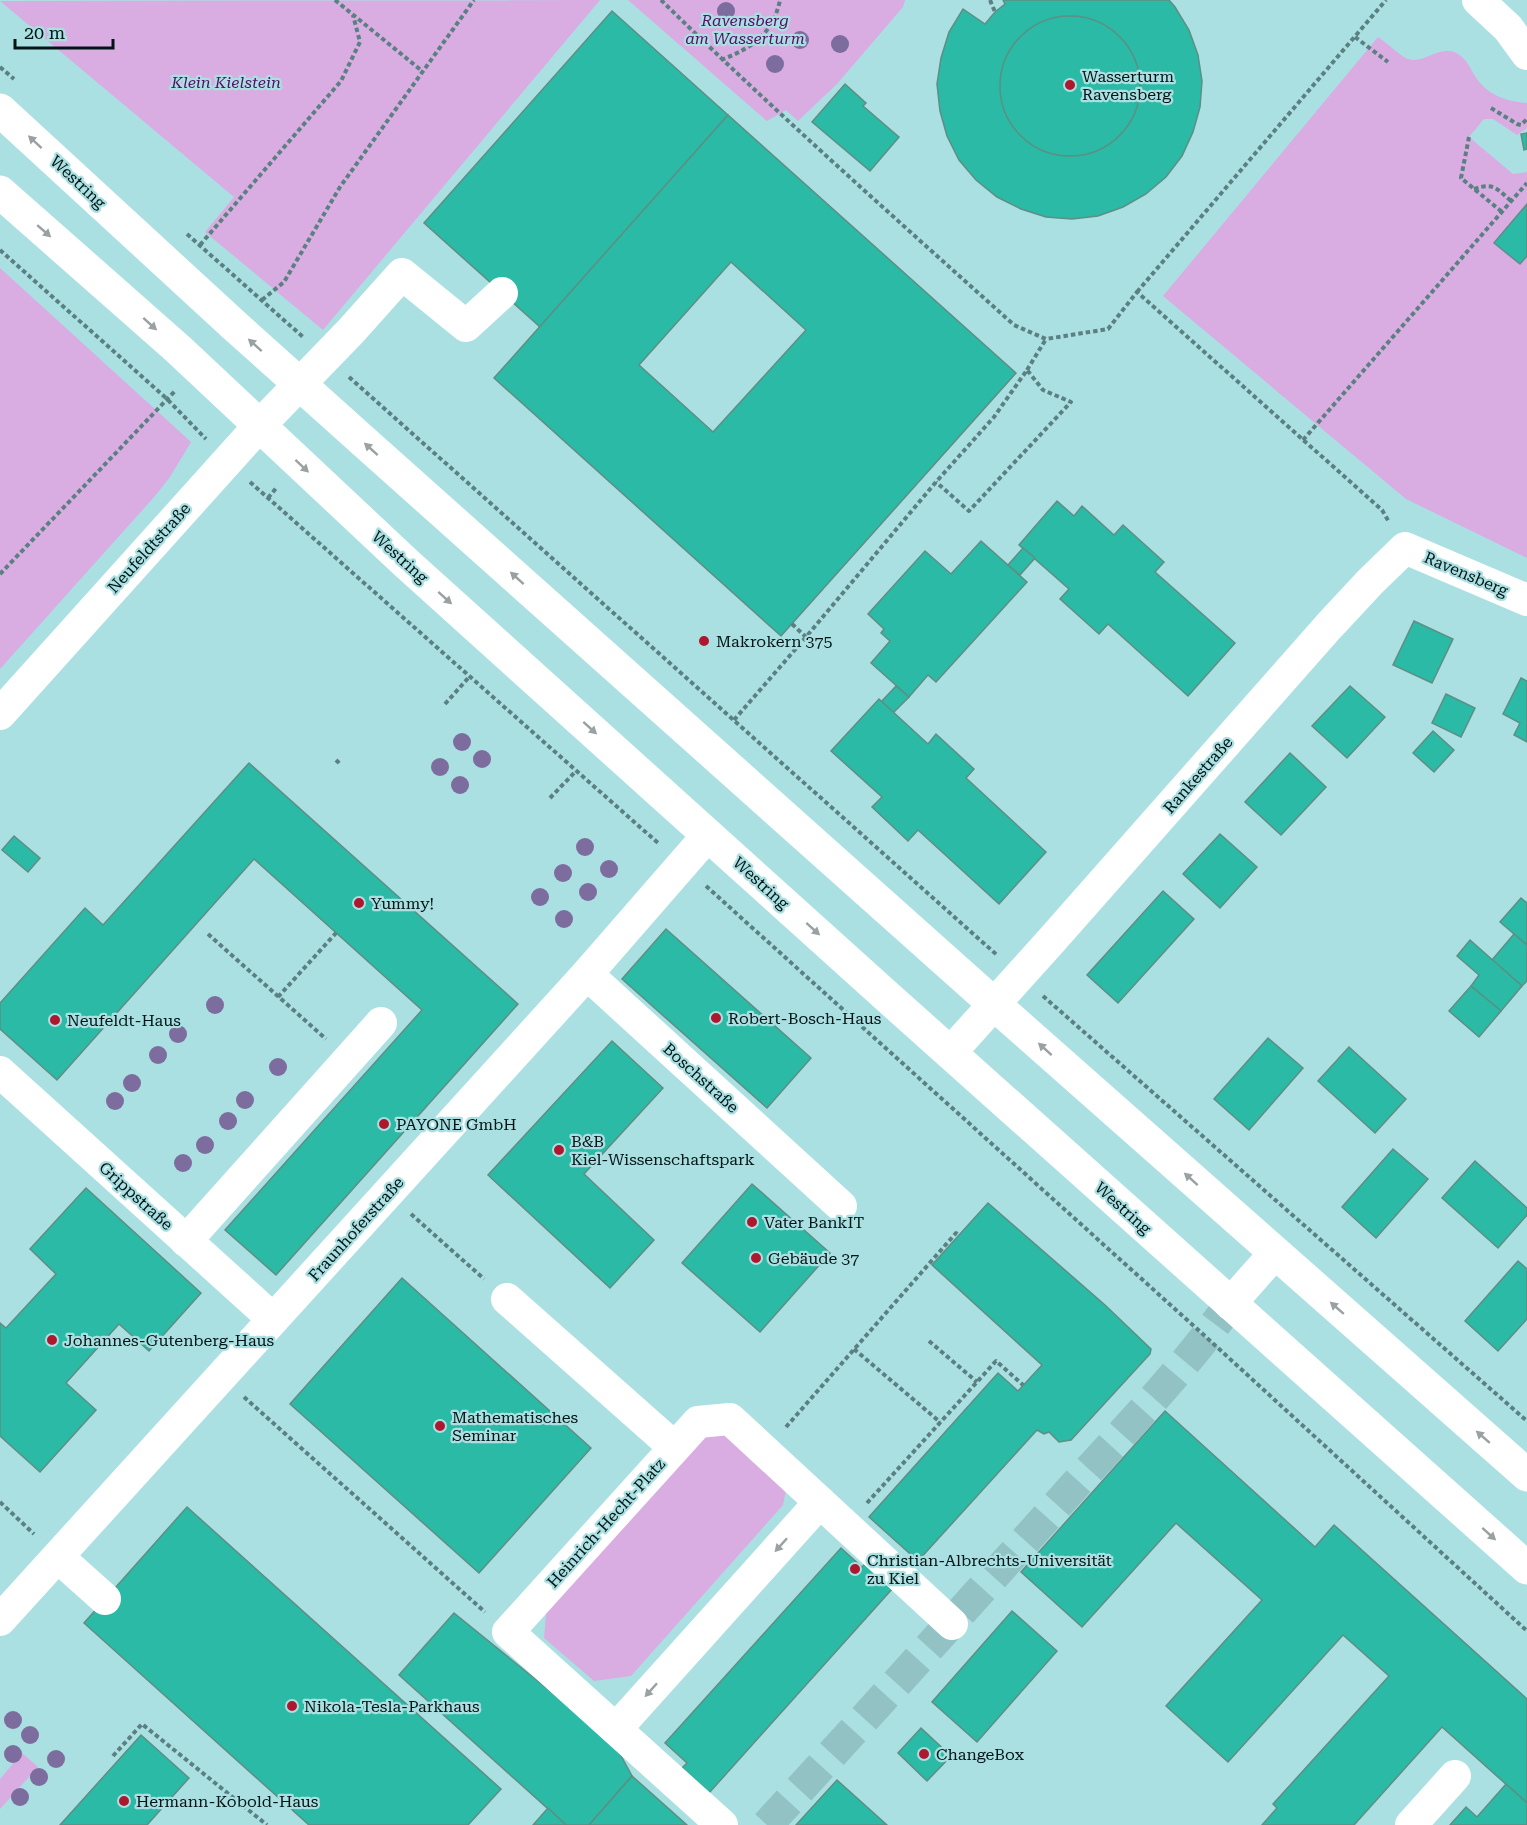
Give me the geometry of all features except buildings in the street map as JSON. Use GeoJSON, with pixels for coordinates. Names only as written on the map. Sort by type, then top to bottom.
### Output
{"type":"FeatureCollection","features":[{"type":"Feature","properties":{"kind":"main road","name":"Westring"},"geometry":{"type":"LineString","coordinates":[[0,110],[299,384],[995,1005],[1527,1475]]}},
{"type":"Feature","properties":{"kind":"main road","name":"Westring"},"geometry":{"type":"LineString","coordinates":[[0,192],[178,349],[398,555],[708,835],[1527,1568]]}},
{"type":"Feature","properties":{"kind":"street"},"geometry":{"type":"LineString","coordinates":[[1478,0],[1508,28],[1527,54]]}},
{"type":"Feature","properties":{"kind":"street","name":"Neufeldtstraße"},"geometry":{"type":"LineString","coordinates":[[0,714],[259,426],[402,274],[466,326],[502,293]]}},
{"type":"Feature","properties":{"kind":"street","name":"Rankestraße"},"geometry":{"type":"LineString","coordinates":[[950,1053],[1329,626],[1405,548]]}},
{"type":"Feature","properties":{"kind":"street","name":"Ravensberg"},"geometry":{"type":"LineString","coordinates":[[1405,548],[1527,600]]}},
{"type":"Feature","properties":{"kind":"street","name":"Fraunhoferstraße"},"geometry":{"type":"LineString","coordinates":[[0,1620],[587,974],[708,835]]}},
{"type":"Feature","properties":{"kind":"street","name":"Boschstraße"},"geometry":{"type":"LineString","coordinates":[[587,974],[841,1206]]}},
{"type":"Feature","properties":{"kind":"street"},"geometry":{"type":"LineString","coordinates":[[186,1241],[381,1023]]}},
{"type":"Feature","properties":{"kind":"street","name":"Grippstraße"},"geometry":{"type":"LineString","coordinates":[[0,1072],[273,1319]]}},
{"type":"Feature","properties":{"kind":"street"},"geometry":{"type":"LineString","coordinates":[[1230,1304],[1275,1253]]}},
{"type":"Feature","properties":{"kind":"street"},"geometry":{"type":"LineString","coordinates":[[507,1299],[675,1447]]}},
{"type":"Feature","properties":{"kind":"street","name":"Heinrich-Hecht-Platz"},"geometry":{"type":"LineString","coordinates":[[508,1632],[698,1422],[730,1419],[952,1624]]}},
{"type":"Feature","properties":{"kind":"street"},"geometry":{"type":"LineString","coordinates":[[616,1729],[820,1502]]}},
{"type":"Feature","properties":{"kind":"street"},"geometry":{"type":"LineString","coordinates":[[58,1557],[105,1599]]}},
{"type":"Feature","properties":{"kind":"street"},"geometry":{"type":"LineString","coordinates":[[508,1632],[722,1825]]}},
{"type":"Feature","properties":{"kind":"street"},"geometry":{"type":"LineString","coordinates":[[1412,1825],[1455,1776]]}},
{"type":"Feature","properties":{"kind":"path"},"geometry":{"type":"LineString","coordinates":[[335,0],[422,71]]}},
{"type":"Feature","properties":{"kind":"path"},"geometry":{"type":"LineString","coordinates":[[236,327],[262,300],[284,282],[340,187],[474,0]]}},
{"type":"Feature","properties":{"kind":"path"},"geometry":{"type":"LineString","coordinates":[[661,0],[721,60],[815,147],[1014,325],[1046,339],[1108,329],[1137,291],[1386,0]]}},
{"type":"Feature","properties":{"kind":"path"},"geometry":{"type":"LineString","coordinates":[[721,60],[743,51],[764,35],[778,11],[780,0]]}},
{"type":"Feature","properties":{"kind":"path"},"geometry":{"type":"LineString","coordinates":[[990,0],[995,12]]}},
{"type":"Feature","properties":{"kind":"path"},"geometry":{"type":"LineString","coordinates":[[200,245],[341,81],[360,42],[353,15]]}},
{"type":"Feature","properties":{"kind":"path"},"geometry":{"type":"LineString","coordinates":[[1355,37],[1388,62]]}},
{"type":"Feature","properties":{"kind":"path"},"geometry":{"type":"LineString","coordinates":[[0,67],[17,82]]}},
{"type":"Feature","properties":{"kind":"path"},"geometry":{"type":"LineString","coordinates":[[1491,108],[1517,124],[1521,125],[1527,119]]}},
{"type":"Feature","properties":{"kind":"path"},"geometry":{"type":"LineString","coordinates":[[1468,137],[1461,178],[1502,212]]}},
{"type":"Feature","properties":{"kind":"path"},"geometry":{"type":"LineString","coordinates":[[1303,440],[1527,183]]}},
{"type":"Feature","properties":{"kind":"path"},"geometry":{"type":"LineString","coordinates":[[1474,189],[1485,185],[1493,186],[1512,201]]}},
{"type":"Feature","properties":{"kind":"path"},"geometry":{"type":"LineString","coordinates":[[183,230],[1020,976],[1527,1421]]}},
{"type":"Feature","properties":{"kind":"path"},"geometry":{"type":"LineString","coordinates":[[0,250],[166,398],[227,462],[682,865],[1206,1337],[1527,1632]]}},
{"type":"Feature","properties":{"kind":"path"},"geometry":{"type":"LineString","coordinates":[[1137,291],[1382,510],[1405,548]]}},
{"type":"Feature","properties":{"kind":"path"},"geometry":{"type":"LineString","coordinates":[[734,720],[994,417],[1046,339]]}},
{"type":"Feature","properties":{"kind":"path"},"geometry":{"type":"LineString","coordinates":[[936,482],[969,511],[1071,402],[1043,390],[1027,370]]}},
{"type":"Feature","properties":{"kind":"path"},"geometry":{"type":"LineString","coordinates":[[0,574],[166,398]]}},
{"type":"Feature","properties":{"kind":"path"},"geometry":{"type":"LineString","coordinates":[[792,624],[806,637]]}},
{"type":"Feature","properties":{"kind":"path"},"geometry":{"type":"LineString","coordinates":[[445,704],[470,676]]}},
{"type":"Feature","properties":{"kind":"path"},"geometry":{"type":"LineString","coordinates":[[336,760],[341,765]]}},
{"type":"Feature","properties":{"kind":"path"},"geometry":{"type":"LineString","coordinates":[[550,798],[576,771]]}},
{"type":"Feature","properties":{"kind":"path"},"geometry":{"type":"LineString","coordinates":[[278,997],[336,933]]}},
{"type":"Feature","properties":{"kind":"path"},"geometry":{"type":"LineString","coordinates":[[208,934],[348,1059]]}},
{"type":"Feature","properties":{"kind":"path"},"geometry":{"type":"LineString","coordinates":[[388,1194],[507,1299]]}},
{"type":"Feature","properties":{"kind":"path"},"geometry":{"type":"LineString","coordinates":[[765,1450],[956,1233],[959,1236]]}},
{"type":"Feature","properties":{"kind":"path"},"geometry":{"type":"LineString","coordinates":[[929,1341],[977,1382]]}},
{"type":"Feature","properties":{"kind":"path"},"geometry":{"type":"LineString","coordinates":[[854,1349],[940,1422]]}},
{"type":"Feature","properties":{"kind":"path"},"geometry":{"type":"LineString","coordinates":[[846,1526],[996,1361],[1023,1385]]}},
{"type":"Feature","properties":{"kind":"path"},"geometry":{"type":"LineString","coordinates":[[221,1377],[508,1632]]}},
{"type":"Feature","properties":{"kind":"path"},"geometry":{"type":"LineString","coordinates":[[0,1502],[58,1557]]}},
{"type":"Feature","properties":{"kind":"path"},"geometry":{"type":"LineString","coordinates":[[113,1756],[141,1724],[267,1825]]}},
{"type":"Feature","properties":{"kind":"green space","name":"Klein Kielstein"},"geometry":{"type":"Polygon","coordinates":[[[600,0],[323,330],[205,232],[234,197],[0,1],[600,0]]]}},
{"type":"Feature","properties":{"kind":"green space","name":"Ravensberg am Wasserturm"},"geometry":{"type":"Polygon","coordinates":[[[628,0],[905,0],[903,7],[837,84],[798,121],[786,110],[767,121],[628,0]]]}},
{"type":"Feature","properties":{"kind":"green space"},"geometry":{"type":"Polygon","coordinates":[[[1378,37],[1408,59],[1420,59],[1442,51],[1454,52],[1463,58],[1481,84],[1491,92],[1508,100],[1527,103],[1527,128],[1517,135],[1493,119],[1484,119],[1469,137],[1513,174],[1527,172],[1527,558],[1406,499],[1163,296],[1378,37]]]}},
{"type":"Feature","properties":{"kind":"green space"},"geometry":{"type":"Polygon","coordinates":[[[0,268],[191,442],[170,477],[155,496],[0,669],[0,268]]]}},
{"type":"Feature","properties":{"kind":"green space"},"geometry":{"type":"Polygon","coordinates":[[[703,1429],[724,1434],[786,1490],[783,1505],[631,1676],[594,1681],[544,1638],[547,1603],[703,1429]]]}},
{"type":"Feature","properties":{"kind":"green space"},"geometry":{"type":"Polygon","coordinates":[[[22,1753],[38,1767],[0,1809],[0,1779],[22,1753]]]}},
{"type":"Feature","properties":{"kind":"tunnel"},"geometry":{"type":"LineString","coordinates":[[767,1825],[1152,1401],[1230,1304]]}},
{"type":"Feature","properties":{"kind":"place","name":"Wasserturm Ravensberg"},"geometry":{"type":"Point","coordinates":[1070,85]}},
{"type":"Feature","properties":{"kind":"place","name":"Makrokern 375"},"geometry":{"type":"Point","coordinates":[704,641]}},
{"type":"Feature","properties":{"kind":"place","name":"Yummy!"},"geometry":{"type":"Point","coordinates":[359,903]}},
{"type":"Feature","properties":{"kind":"place","name":"Robert-Bosch-Haus"},"geometry":{"type":"Point","coordinates":[716,1018]}},
{"type":"Feature","properties":{"kind":"place","name":"Neufeldt-Haus"},"geometry":{"type":"Point","coordinates":[55,1020]}},
{"type":"Feature","properties":{"kind":"place","name":"PAYONE GmbH"},"geometry":{"type":"Point","coordinates":[384,1124]}},
{"type":"Feature","properties":{"kind":"place","name":"B&B Kiel-Wissenschaftspark"},"geometry":{"type":"Point","coordinates":[559,1150]}},
{"type":"Feature","properties":{"kind":"place","name":"Vater BankIT"},"geometry":{"type":"Point","coordinates":[752,1222]}},
{"type":"Feature","properties":{"kind":"place","name":"Gebäude 37"},"geometry":{"type":"Point","coordinates":[756,1258]}},
{"type":"Feature","properties":{"kind":"place","name":"Johannes-Gutenberg-Haus"},"geometry":{"type":"Point","coordinates":[52,1340]}},
{"type":"Feature","properties":{"kind":"place","name":"Mathematisches Seminar"},"geometry":{"type":"Point","coordinates":[440,1426]}},
{"type":"Feature","properties":{"kind":"place","name":"Christian-Albrechts-Universität zu Kiel"},"geometry":{"type":"Point","coordinates":[855,1569]}},
{"type":"Feature","properties":{"kind":"place","name":"Nikola-Tesla-Parkhaus"},"geometry":{"type":"Point","coordinates":[292,1706]}},
{"type":"Feature","properties":{"kind":"place","name":"ChangeBox"},"geometry":{"type":"Point","coordinates":[924,1754]}},
{"type":"Feature","properties":{"kind":"place","name":"Hermann-Kobold-Haus"},"geometry":{"type":"Point","coordinates":[124,1801]}}]}
